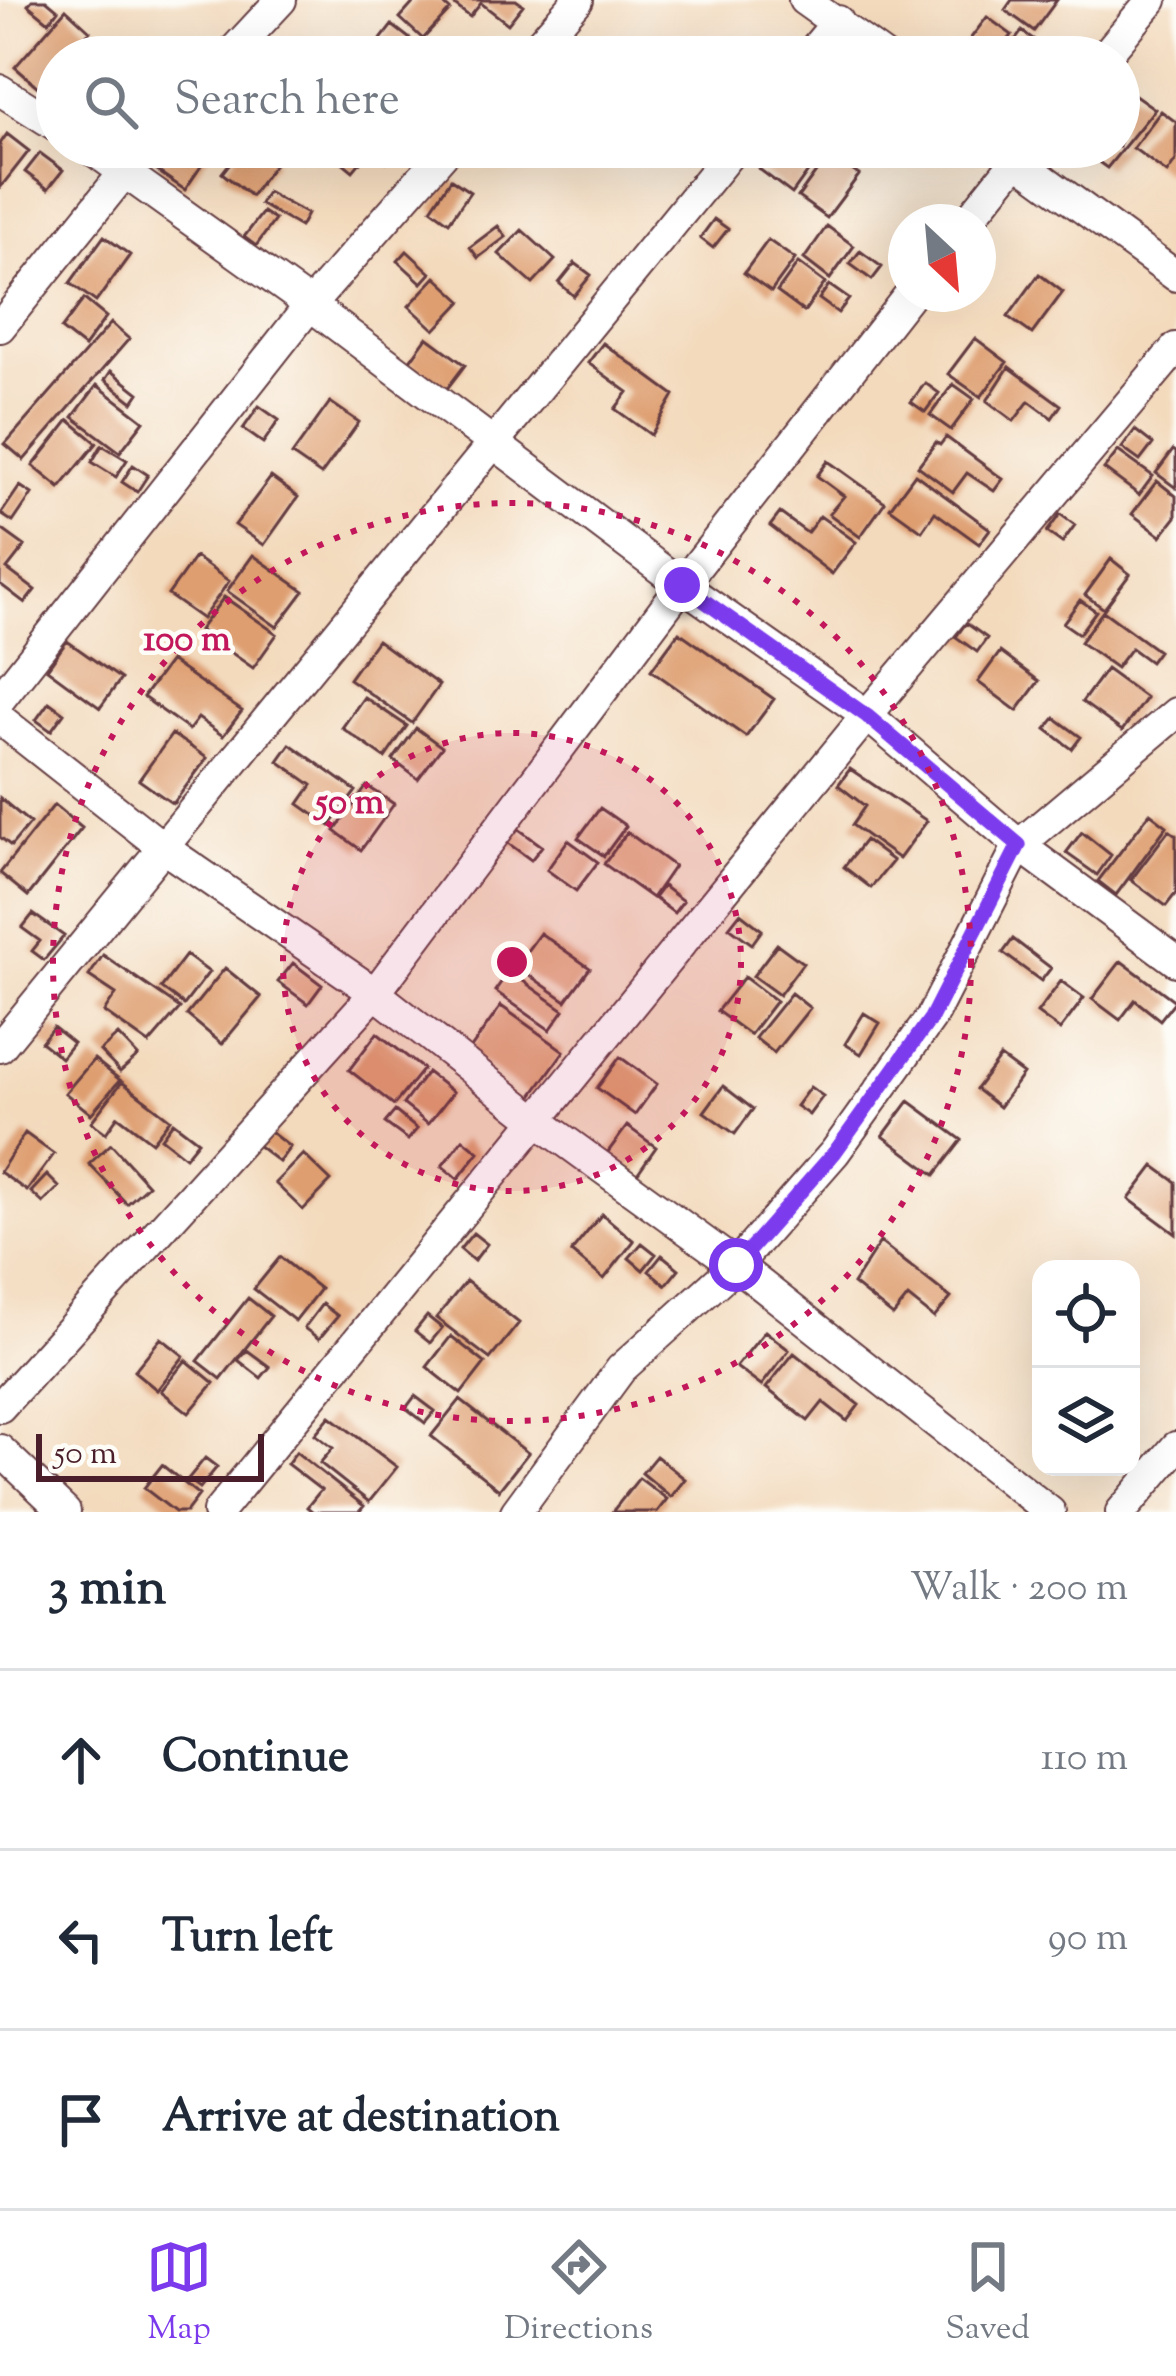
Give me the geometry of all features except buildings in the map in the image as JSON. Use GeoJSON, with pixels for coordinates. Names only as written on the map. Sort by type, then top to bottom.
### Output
{"type":"FeatureCollection","features":[{"type":"Feature","properties":{"kind":"street"},"geometry":{"type":"LineString","coordinates":[[248,36],[281,0]]}},
{"type":"Feature","properties":{"kind":"street"},"geometry":{"type":"LineString","coordinates":[[546,36],[578,0]]}},
{"type":"Feature","properties":{"kind":"street"},"geometry":{"type":"LineString","coordinates":[[804,0],[857,36]]}},
{"type":"Feature","properties":{"kind":"street"},"geometry":{"type":"LineString","coordinates":[[1122,36],[1152,0]]}},
{"type":"Feature","properties":{"kind":"street"},"geometry":{"type":"LineString","coordinates":[[826,36],[838,21]]}},
{"type":"Feature","properties":{"kind":"street"},"geometry":{"type":"LineString","coordinates":[[0,90],[36,113]]}},
{"type":"Feature","properties":{"kind":"street"},"geometry":{"type":"LineString","coordinates":[[0,327],[126,168]]}},
{"type":"Feature","properties":{"kind":"street"},"geometry":{"type":"LineString","coordinates":[[146,168],[310,305],[493,446],[867,716],[1019,845],[1176,961]]}},
{"type":"Feature","properties":{"kind":"street"},"geometry":{"type":"LineString","coordinates":[[0,699],[310,305],[431,168]]}},
{"type":"Feature","properties":{"kind":"street"},"geometry":{"type":"LineString","coordinates":[[0,1047],[718,168]]}},
{"type":"Feature","properties":{"kind":"street"},"geometry":{"type":"LineString","coordinates":[[979,204],[1003,168]]}},
{"type":"Feature","properties":{"kind":"street"},"geometry":{"type":"LineString","coordinates":[[1036,168],[1176,276]]}},
{"type":"Feature","properties":{"kind":"street"},"geometry":{"type":"LineString","coordinates":[[0,1407],[375,993],[682,585],[896,312]]}},
{"type":"Feature","properties":{"kind":"street"},"geometry":{"type":"LineString","coordinates":[[218,1512],[867,716],[1176,348]]}},
{"type":"Feature","properties":{"kind":"street"},"geometry":{"type":"LineString","coordinates":[[516,1512],[621,1369],[736,1265],[835,1152],[931,1018],[1019,845],[1176,712]]}},
{"type":"Feature","properties":{"kind":"street"},"geometry":{"type":"LineString","coordinates":[[0,718],[165,849],[375,993],[539,1122],[736,1265],[1050,1512]]}},
{"type":"Feature","properties":{"kind":"street"},"geometry":{"type":"LineString","coordinates":[[1121,1512],[1176,1447]]}},
{"type":"Feature","properties":{"kind":"street"},"geometry":{"type":"LineString","coordinates":[[0,1450],[65,1512]]}},
{"type":"Feature","properties":{"kind":"route"},"geometry":{"type":"LineString","coordinates":[[682,585],[867,716],[1019,845],[931,1018],[835,1152],[736,1265]]}}]}
